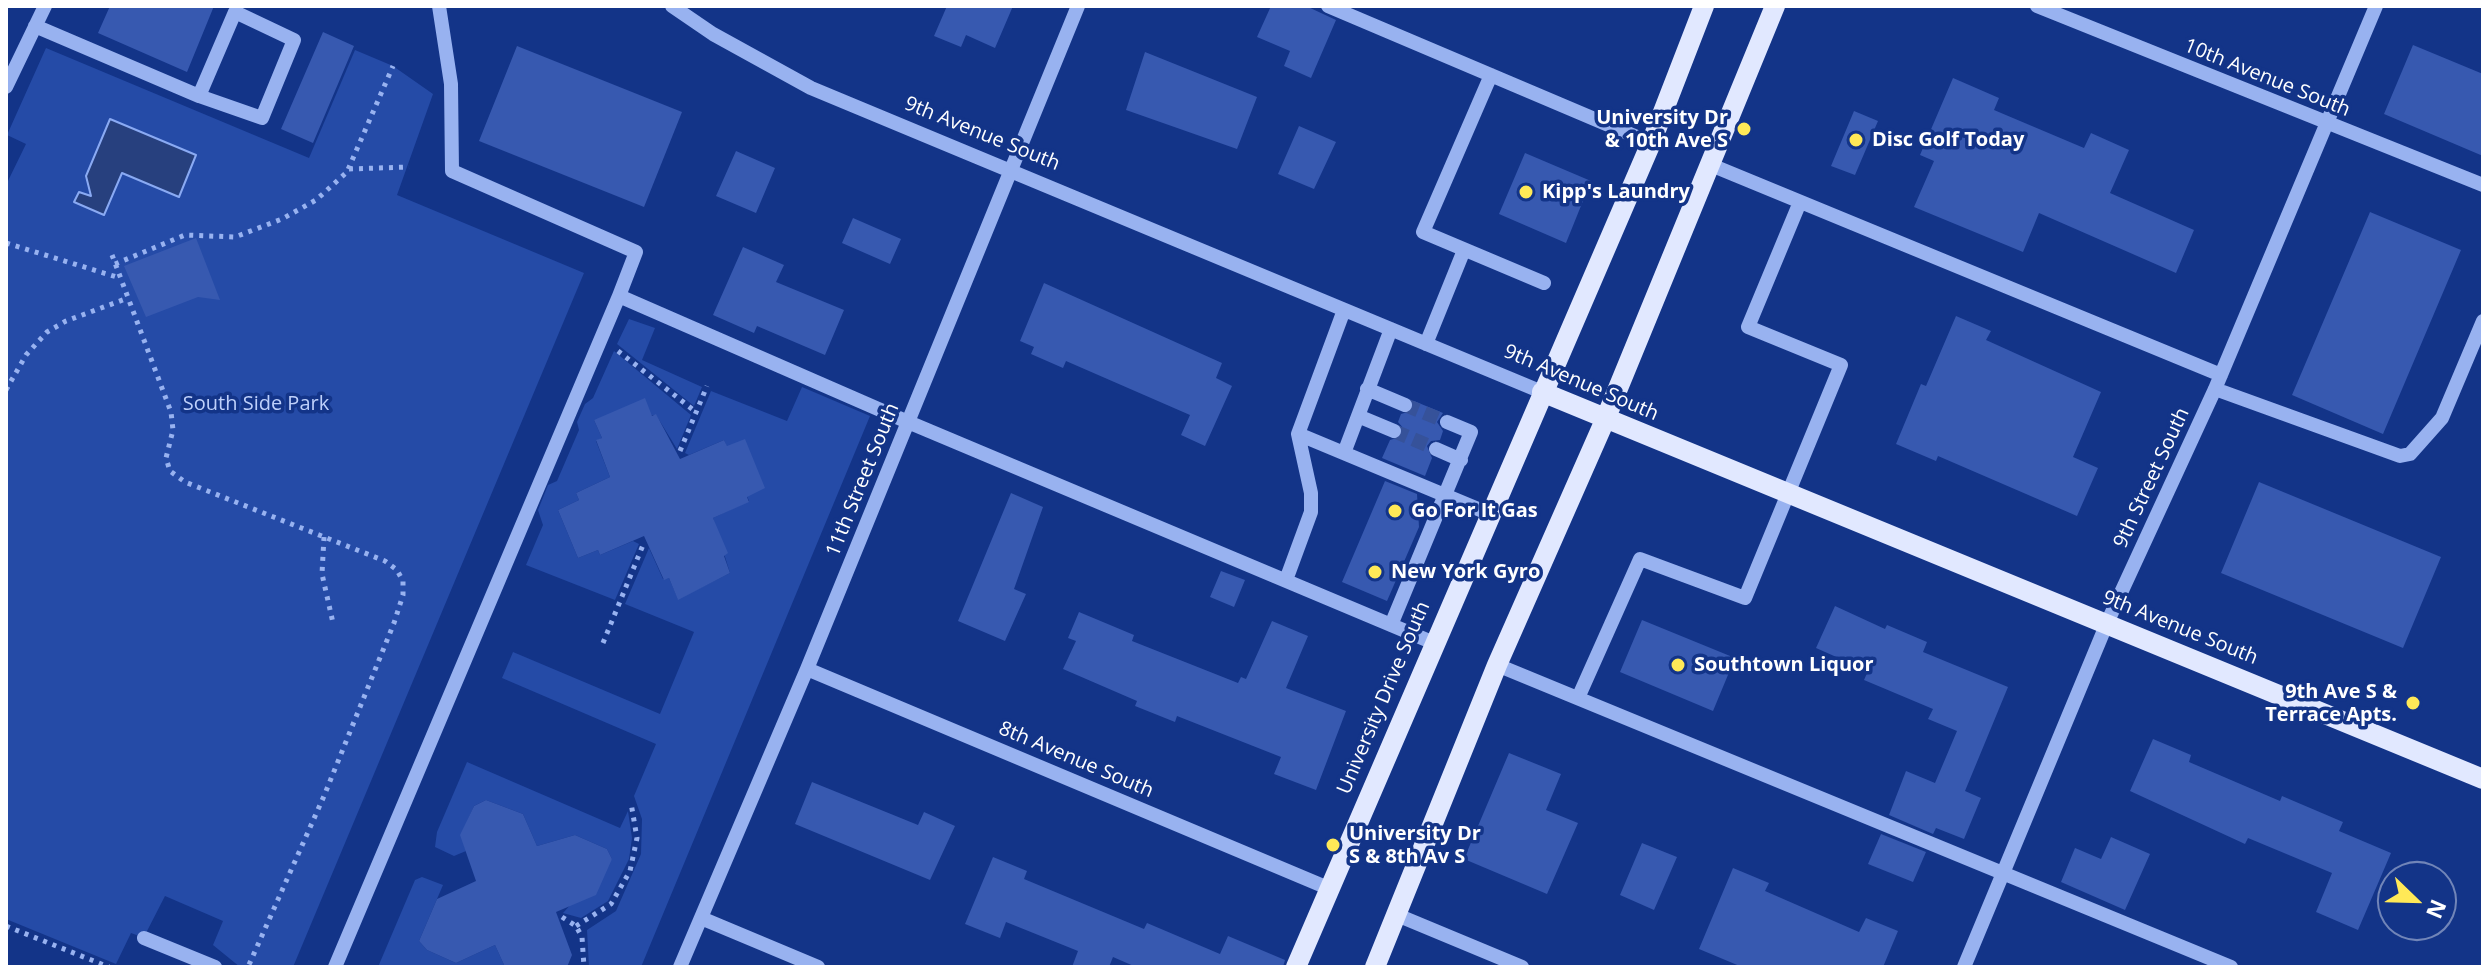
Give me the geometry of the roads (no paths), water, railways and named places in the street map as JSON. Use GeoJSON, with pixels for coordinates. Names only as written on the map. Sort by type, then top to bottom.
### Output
{"type":"FeatureCollection","features":[{"type":"Feature","properties":{"kind":"main road","name":"University Drive South"},"geometry":{"type":"LineString","coordinates":[[1296,967],[1651,143],[1704,6]]}},
{"type":"Feature","properties":{"kind":"main road"},"geometry":{"type":"LineString","coordinates":[[1375,967],[1497,665],[1605,420],[1775,6]]}},
{"type":"Feature","properties":{"kind":"main road","name":"9th Avenue South"},"geometry":{"type":"LineString","coordinates":[[1542,392],[2483,779]]}},
{"type":"Feature","properties":{"kind":"street"},"geometry":{"type":"LineString","coordinates":[[6,87],[45,6]]}},
{"type":"Feature","properties":{"kind":"street"},"geometry":{"type":"LineString","coordinates":[[335,967],[636,252],[452,171],[451,84],[439,6]]}},
{"type":"Feature","properties":{"kind":"street","name":"9th Avenue South"},"geometry":{"type":"LineString","coordinates":[[672,6],[713,34],[811,88],[1542,392]]}},
{"type":"Feature","properties":{"kind":"street","name":"11th Street South"},"geometry":{"type":"LineString","coordinates":[[680,967],[807,669],[1078,6]]}},
{"type":"Feature","properties":{"kind":"street"},"geometry":{"type":"LineString","coordinates":[[1328,6],[1651,143]]}},
{"type":"Feature","properties":{"kind":"street","name":"10th Avenue South"},"geometry":{"type":"LineString","coordinates":[[2037,6],[2483,185]]}},
{"type":"Feature","properties":{"kind":"street","name":"9th Street South"},"geometry":{"type":"LineString","coordinates":[[1964,967],[2107,623],[2218,382],[2376,6]]}},
{"type":"Feature","properties":{"kind":"street"},"geometry":{"type":"LineString","coordinates":[[35,26],[199,96],[262,118],[294,40],[235,12],[199,96]]}},
{"type":"Feature","properties":{"kind":"street"},"geometry":{"type":"LineString","coordinates":[[1491,75],[1423,232],[1544,283]]}},
{"type":"Feature","properties":{"kind":"street"},"geometry":{"type":"LineString","coordinates":[[1711,165],[2218,382],[2400,456],[2410,454],[2442,418],[2483,321]]}},
{"type":"Feature","properties":{"kind":"street"},"geometry":{"type":"LineString","coordinates":[[1578,698],[1640,559],[1745,598],[1841,365],[1748,327],[1800,202]]}},
{"type":"Feature","properties":{"kind":"street"},"geometry":{"type":"LineString","coordinates":[[1426,344],[1464,250]]}},
{"type":"Feature","properties":{"kind":"street"},"geometry":{"type":"LineString","coordinates":[[619,296],[908,422],[1434,643]]}},
{"type":"Feature","properties":{"kind":"street"},"geometry":{"type":"LineString","coordinates":[[1286,580],[1311,512],[1311,493],[1298,434],[1344,310]]}},
{"type":"Feature","properties":{"kind":"street"},"geometry":{"type":"LineString","coordinates":[[1344,453],[1391,329]]}},
{"type":"Feature","properties":{"kind":"street"},"geometry":{"type":"LineString","coordinates":[[1367,389],[1405,405]]}},
{"type":"Feature","properties":{"kind":"street"},"geometry":{"type":"LineString","coordinates":[[1358,416],[1394,431]]}},
{"type":"Feature","properties":{"kind":"street"},"geometry":{"type":"LineString","coordinates":[[1391,625],[1471,432],[1447,422]]}},
{"type":"Feature","properties":{"kind":"street"},"geometry":{"type":"LineString","coordinates":[[1298,434],[1490,514]]}},
{"type":"Feature","properties":{"kind":"street"},"geometry":{"type":"LineString","coordinates":[[1436,449],[1461,460]]}},
{"type":"Feature","properties":{"kind":"street"},"geometry":{"type":"LineString","coordinates":[[1497,665],[2004,871],[2231,967]]}},
{"type":"Feature","properties":{"kind":"street","name":"8th Avenue South"},"geometry":{"type":"LineString","coordinates":[[807,669],[1328,888]]}},
{"type":"Feature","properties":{"kind":"street"},"geometry":{"type":"LineString","coordinates":[[1397,915],[1522,967]]}},
{"type":"Feature","properties":{"kind":"street"},"geometry":{"type":"LineString","coordinates":[[701,918],[818,967]]}},
{"type":"Feature","properties":{"kind":"street"},"geometry":{"type":"LineString","coordinates":[[144,938],[215,967]]}},
{"type":"Feature","properties":{"kind":"tunnel"},"geometry":{"type":"LineString","coordinates":[[1405,405],[1447,422]]}},
{"type":"Feature","properties":{"kind":"tunnel"},"geometry":{"type":"LineString","coordinates":[[1394,431],[1436,449]]}},
{"type":"Feature","properties":{"kind":"place","name":"University Dr & 10th Ave S"},"geometry":{"type":"Point","coordinates":[1744,129]}},
{"type":"Feature","properties":{"kind":"place","name":"Disc Golf Today"},"geometry":{"type":"Point","coordinates":[1856,140]}},
{"type":"Feature","properties":{"kind":"place","name":"Kipp's Laundry"},"geometry":{"type":"Point","coordinates":[1526,192]}},
{"type":"Feature","properties":{"kind":"place","name":"Go For It Gas"},"geometry":{"type":"Point","coordinates":[1395,511]}},
{"type":"Feature","properties":{"kind":"place","name":"New York Gyro"},"geometry":{"type":"Point","coordinates":[1375,572]}},
{"type":"Feature","properties":{"kind":"place","name":"Southtown Liquor"},"geometry":{"type":"Point","coordinates":[1678,665]}},
{"type":"Feature","properties":{"kind":"place","name":"9th Ave S & Terrace Apts."},"geometry":{"type":"Point","coordinates":[2413,703]}},
{"type":"Feature","properties":{"kind":"place","name":"University Dr S & 8th Av S"},"geometry":{"type":"Point","coordinates":[1333,845]}},
{"type":"Feature","properties":{"kind":"park label","name":"South Side Park"},"geometry":{"type":"Point","coordinates":[256,404]}}]}
